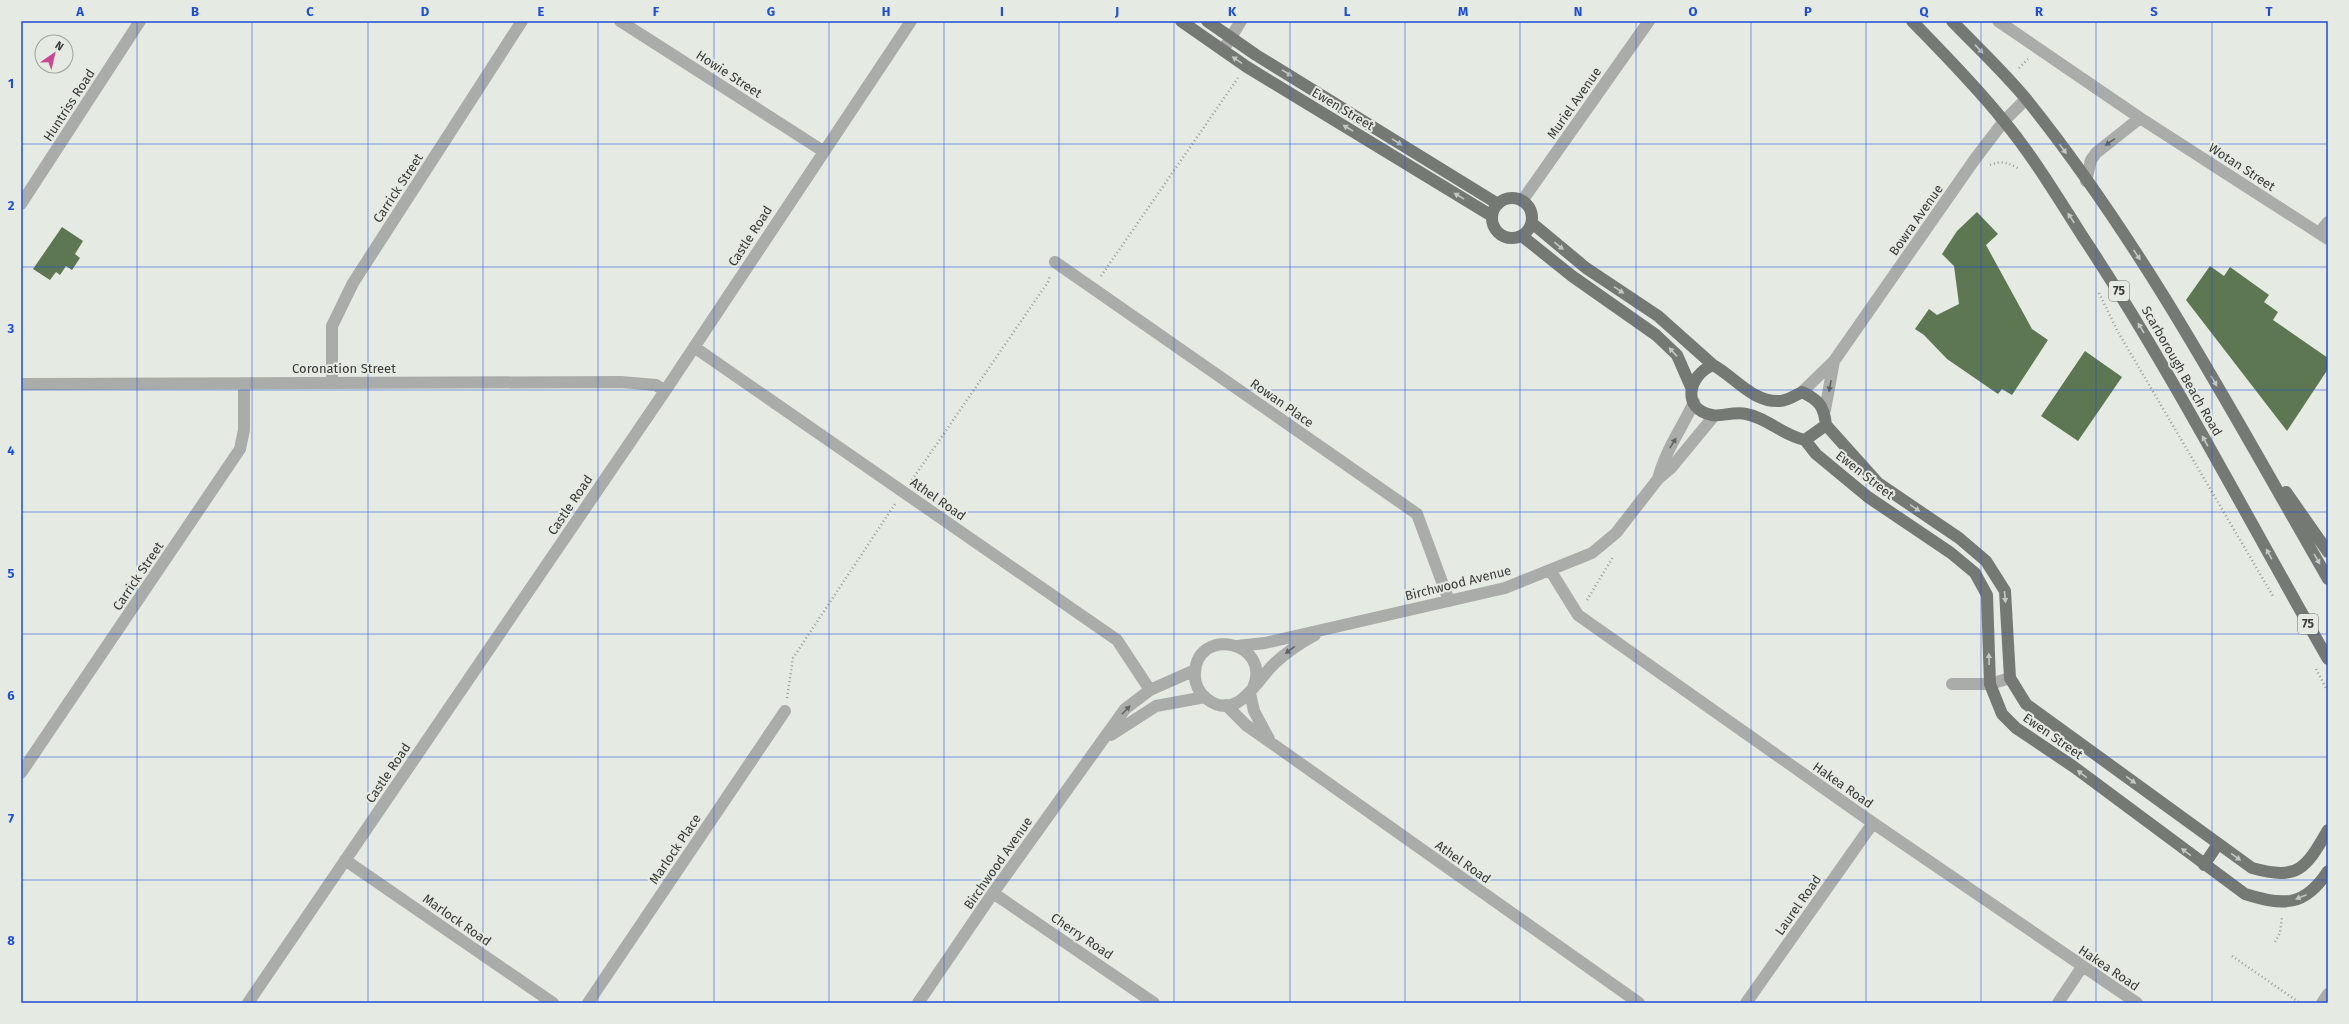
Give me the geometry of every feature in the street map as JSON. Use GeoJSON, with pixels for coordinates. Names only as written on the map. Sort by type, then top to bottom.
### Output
{"type":"FeatureCollection","features":[{"type":"Feature","properties":{"kind":"main road","name":"Ewen Street"},"geometry":{"type":"LineString","coordinates":[[1181,21],[1247,67],[1492,216]]}},
{"type":"Feature","properties":{"kind":"main road","name":"Ewen Street"},"geometry":{"type":"LineString","coordinates":[[1207,21],[1230,37],[1498,204]]}},
{"type":"Feature","properties":{"kind":"main road","name":"Scarborough Beach Road"},"geometry":{"type":"LineString","coordinates":[[1912,21],[1959,69],[2004,120],[2029,154],[2117,288],[2151,344],[2328,659]]}},
{"type":"Feature","properties":{"kind":"main road","name":"Scarborough Beach Road"},"geometry":{"type":"LineString","coordinates":[[1952,21],[2026,99],[2086,181],[2140,259],[2241,428],[2328,579]]}},
{"type":"Feature","properties":{"kind":"main road"},"geometry":{"type":"LineString","coordinates":[[1509,198],[1522,201],[1531,211],[1532,223],[1522,236],[1510,238],[1499,233],[1493,222],[1492,216],[1498,204],[1509,198]]}},
{"type":"Feature","properties":{"kind":"main road"},"geometry":{"type":"LineString","coordinates":[[1522,236],[1661,340],[1677,355],[1691,387],[1694,402],[1704,412],[1714,416],[1725,413],[1746,413],[1768,422],[1788,436],[1805,440],[1826,425],[1825,410],[1814,398],[1802,392],[1780,402],[1759,399],[1726,372],[1713,365],[1658,316],[1586,268],[1532,223]]}},
{"type":"Feature","properties":{"kind":"main road"},"geometry":{"type":"LineString","coordinates":[[1691,387],[1698,374],[1713,365]]}},
{"type":"Feature","properties":{"kind":"main road","name":"Ewen Street"},"geometry":{"type":"LineString","coordinates":[[1826,425],[1878,483],[1959,538],[1986,561],[2005,590],[2010,678],[2026,704],[2252,868],[2272,874],[2284,874],[2298,870],[2313,855],[2328,830]]}},
{"type":"Feature","properties":{"kind":"main road"},"geometry":{"type":"LineString","coordinates":[[2241,428],[2328,552]]}},
{"type":"Feature","properties":{"kind":"main road","name":"Ewen Street"},"geometry":{"type":"LineString","coordinates":[[1805,440],[1816,454],[1868,497],[1951,553],[1975,573],[1987,594],[1990,684],[2002,714],[2016,728],[2074,767],[2245,894],[2269,902],[2299,899],[2317,888],[2328,871]]}},
{"type":"Feature","properties":{"kind":"main road"},"geometry":{"type":"LineString","coordinates":[[2204,865],[2218,844]]}},
{"type":"Feature","properties":{"kind":"street","name":"Huntriss Road"},"geometry":{"type":"LineString","coordinates":[[21,204],[140,21]]}},
{"type":"Feature","properties":{"kind":"street","name":"Carrick Street"},"geometry":{"type":"LineString","coordinates":[[332,382],[332,326],[353,283],[522,21]]}},
{"type":"Feature","properties":{"kind":"street","name":"Howie Street"},"geometry":{"type":"LineString","coordinates":[[620,21],[823,151]]}},
{"type":"Feature","properties":{"kind":"street","name":"Castle Road"},"geometry":{"type":"LineString","coordinates":[[248,1003],[665,391],[823,151],[911,21]]}},
{"type":"Feature","properties":{"kind":"street"},"geometry":{"type":"LineString","coordinates":[[1223,50],[1241,21]]}},
{"type":"Feature","properties":{"kind":"street","name":"Muriel Avenue"},"geometry":{"type":"LineString","coordinates":[[1522,201],[1649,21]]}},
{"type":"Feature","properties":{"kind":"street","name":"Wotan Street"},"geometry":{"type":"LineString","coordinates":[[1998,21],[2140,118],[2324,236]]}},
{"type":"Feature","properties":{"kind":"street","name":"Bowra Avenue"},"geometry":{"type":"LineString","coordinates":[[1802,392],[1834,361],[2004,120],[2026,99]]}},
{"type":"Feature","properties":{"kind":"street"},"geometry":{"type":"LineString","coordinates":[[2086,181],[2091,160],[2096,153],[2140,118]]}},
{"type":"Feature","properties":{"kind":"street"},"geometry":{"type":"LineString","coordinates":[[2324,236],[2328,222]]}},
{"type":"Feature","properties":{"kind":"street","name":"Rowan Place"},"geometry":{"type":"LineString","coordinates":[[1055,262],[1417,514],[1449,601]]}},
{"type":"Feature","properties":{"kind":"street","name":"Athel Road"},"geometry":{"type":"LineString","coordinates":[[694,347],[1117,640],[1150,690]]}},
{"type":"Feature","properties":{"kind":"street","name":"Bowra Avenue"},"geometry":{"type":"LineString","coordinates":[[1825,410],[1834,361]]}},
{"type":"Feature","properties":{"kind":"street","name":"Coronation Street"},"geometry":{"type":"LineString","coordinates":[[21,384],[621,382],[656,385],[665,391]]}},
{"type":"Feature","properties":{"kind":"street","name":"Carrick Street"},"geometry":{"type":"LineString","coordinates":[[21,773],[240,449],[244,430],[244,384]]}},
{"type":"Feature","properties":{"kind":"street","name":"Birchwood Avenue"},"geometry":{"type":"LineString","coordinates":[[1658,479],[1663,459],[1684,426],[1694,402]]}},
{"type":"Feature","properties":{"kind":"street","name":"Birchwood Avenue"},"geometry":{"type":"LineString","coordinates":[[918,1003],[993,893],[1125,709],[1150,690],[1195,670],[1198,660],[1209,648],[1226,644],[1237,646],[1265,643],[1505,588],[1592,553],[1616,533],[1658,479],[1671,468],[1714,416]]}},
{"type":"Feature","properties":{"kind":"street","name":"Hakea Road"},"geometry":{"type":"LineString","coordinates":[[1550,570],[1578,615],[1873,823],[2082,967],[2137,1003]]}},
{"type":"Feature","properties":{"kind":"street","name":"Birchwood Avenue"},"geometry":{"type":"LineString","coordinates":[[1226,706],[1237,703],[1252,691],[1274,664],[1291,649],[1323,630]]}},
{"type":"Feature","properties":{"kind":"street"},"geometry":{"type":"LineString","coordinates":[[1237,646],[1246,651],[1255,666],[1256,677],[1252,691]]}},
{"type":"Feature","properties":{"kind":"street"},"geometry":{"type":"LineString","coordinates":[[1195,670],[1196,684],[1205,697],[1214,703],[1226,706]]}},
{"type":"Feature","properties":{"kind":"street"},"geometry":{"type":"LineString","coordinates":[[1952,684],[1990,684],[2010,678]]}},
{"type":"Feature","properties":{"kind":"street","name":"Athel Road"},"geometry":{"type":"LineString","coordinates":[[1252,691],[1254,711],[1272,743]]}},
{"type":"Feature","properties":{"kind":"street","name":"Birchwood Avenue"},"geometry":{"type":"LineString","coordinates":[[1103,741],[1156,706],[1205,697]]}},
{"type":"Feature","properties":{"kind":"street","name":"Athel Road"},"geometry":{"type":"LineString","coordinates":[[1226,706],[1246,725],[1639,1003]]}},
{"type":"Feature","properties":{"kind":"street","name":"Marlock Place"},"geometry":{"type":"LineString","coordinates":[[588,1003],[785,711]]}},
{"type":"Feature","properties":{"kind":"street","name":"Laurel Road"},"geometry":{"type":"LineString","coordinates":[[1746,1003],[1873,823]]}},
{"type":"Feature","properties":{"kind":"street","name":"Marlock Road"},"geometry":{"type":"LineString","coordinates":[[345,860],[553,1003]]}},
{"type":"Feature","properties":{"kind":"street","name":"Cherry Road"},"geometry":{"type":"LineString","coordinates":[[993,893],[1154,1003]]}},
{"type":"Feature","properties":{"kind":"street"},"geometry":{"type":"LineString","coordinates":[[2058,1003],[2082,967]]}},
{"type":"Feature","properties":{"kind":"street"},"geometry":{"type":"LineString","coordinates":[[2322,1003],[2328,994]]}},
{"type":"Feature","properties":{"kind":"path"},"geometry":{"type":"LineString","coordinates":[[1093,288],[1247,67]]}},
{"type":"Feature","properties":{"kind":"path"},"geometry":{"type":"LineString","coordinates":[[2098,291],[2118,332],[2236,533]]}},
{"type":"Feature","properties":{"kind":"path"},"geometry":{"type":"LineString","coordinates":[[1578,615],[1616,553]]}},
{"type":"Feature","properties":{"kind":"path"},"geometry":{"type":"LineString","coordinates":[[2274,942],[2280,933],[2283,913]]}},
{"type":"Feature","properties":{"kind":"path"},"geometry":{"type":"LineString","coordinates":[[2232,956],[2300,1003]]}},
{"type":"Feature","properties":{"kind":"building"},"geometry":{"type":"Polygon","coordinates":[[[1977,212],[1998,234],[1986,245],[2032,329],[2048,340],[2012,395],[2002,389],[1998,394],[1947,359],[1924,335],[1915,329],[1929,309],[1937,315],[1959,304],[1954,266],[1942,254],[1957,231],[1977,212]]]}},
{"type":"Feature","properties":{"kind":"building"},"geometry":{"type":"Polygon","coordinates":[[[62,227],[83,241],[75,254],[80,258],[72,270],[66,266],[60,275],[56,272],[50,280],[33,269],[62,227]]]}},
{"type":"Feature","properties":{"kind":"building"},"geometry":{"type":"Polygon","coordinates":[[[2210,266],[2224,276],[2230,267],[2269,295],[2264,302],[2278,312],[2273,320],[2328,358],[2328,369],[2287,431],[2186,300],[2210,266]]]}},
{"type":"Feature","properties":{"kind":"building"},"geometry":{"type":"Polygon","coordinates":[[[2085,351],[2122,377],[2078,441],[2041,416],[2085,351]]]}}]}
